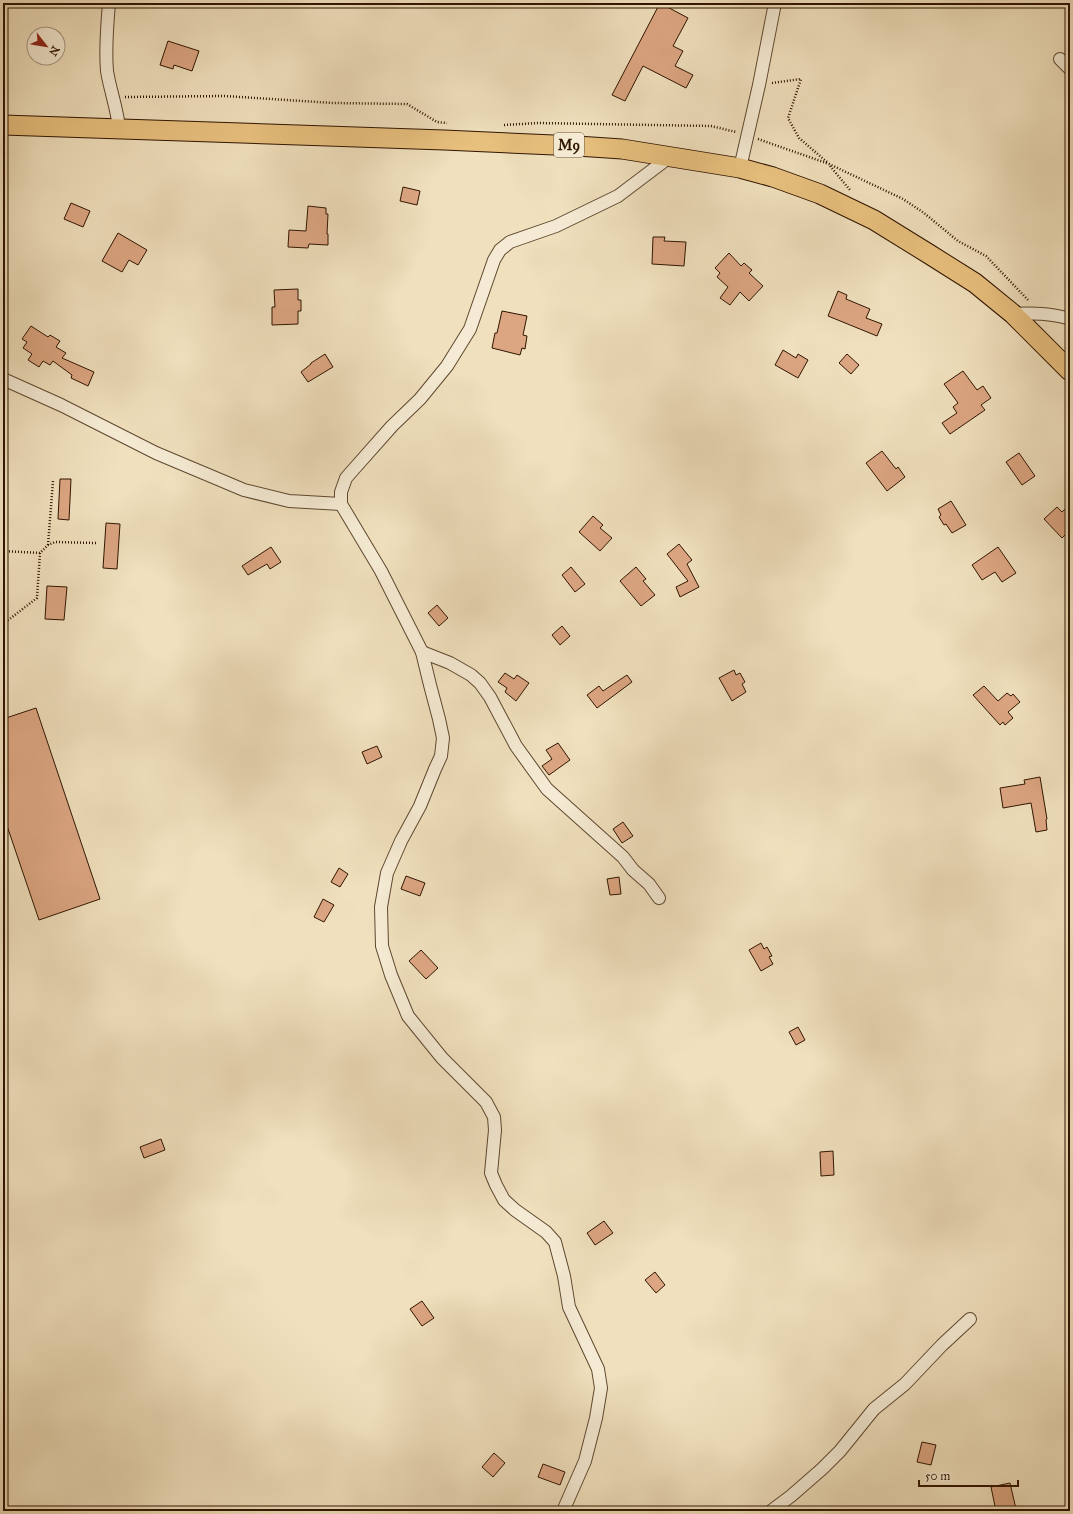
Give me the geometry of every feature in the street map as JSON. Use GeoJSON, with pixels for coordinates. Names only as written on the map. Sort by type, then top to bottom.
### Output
{"type":"FeatureCollection","features":[{"type":"Feature","properties":{"kind":"main road","name":"M9"},"geometry":{"type":"LineString","coordinates":[[3,125],[561,145],[622,149],[740,168],[773,177],[820,194],[874,220],[975,283],[1013,314],[1070,371]]}},
{"type":"Feature","properties":{"kind":"street"},"geometry":{"type":"LineString","coordinates":[[109,3],[106,45],[108,71],[119,128]]}},
{"type":"Feature","properties":{"kind":"street"},"geometry":{"type":"LineString","coordinates":[[740,168],[759,85],[775,3]]}},
{"type":"Feature","properties":{"kind":"street"},"geometry":{"type":"LineString","coordinates":[[1060,59],[1070,69]]}},
{"type":"Feature","properties":{"kind":"street"},"geometry":{"type":"LineString","coordinates":[[563,1511],[585,1461],[596,1418],[601,1388],[598,1369],[569,1307],[564,1276],[554,1242],[546,1232],[515,1210],[504,1200],[491,1174],[495,1130],[494,1117],[486,1102],[442,1058],[408,1016],[391,975],[382,946],[381,907],[387,873],[401,841],[420,806],[441,756],[443,738],[422,652],[381,571],[341,504],[342,492],[346,478],[392,426],[420,399],[447,366],[470,329],[494,260],[500,250],[510,242],[556,226],[618,196],[672,156]]}},
{"type":"Feature","properties":{"kind":"street"},"geometry":{"type":"LineString","coordinates":[[1013,314],[1040,313],[1070,319]]}},
{"type":"Feature","properties":{"kind":"street"},"geometry":{"type":"LineString","coordinates":[[3,379],[60,405],[156,453],[244,490],[289,501],[341,504]]}},
{"type":"Feature","properties":{"kind":"street"},"geometry":{"type":"LineString","coordinates":[[422,652],[450,663],[471,675],[480,683],[490,696],[516,746],[547,789],[622,856],[649,884],[659,898]]}},
{"type":"Feature","properties":{"kind":"street"},"geometry":{"type":"LineString","coordinates":[[771,1511],[822,1469],[850,1439],[874,1409],[905,1384],[942,1345],[970,1319]]}},
{"type":"Feature","properties":{"kind":"path"},"geometry":{"type":"LineString","coordinates":[[759,85],[801,79],[788,118],[799,138],[829,164],[854,195]]}},
{"type":"Feature","properties":{"kind":"path"},"geometry":{"type":"LineString","coordinates":[[48,545],[53,481]]}},
{"type":"Feature","properties":{"kind":"path"},"geometry":{"type":"LineString","coordinates":[[3,624],[37,598],[40,553],[48,545],[55,542],[96,544]]}},
{"type":"Feature","properties":{"kind":"path"},"geometry":{"type":"LineString","coordinates":[[3,551],[40,553]]}},
{"type":"Feature","properties":{"kind":"building"},"geometry":{"type":"Polygon","coordinates":[[[660,3],[688,18],[673,46],[683,51],[675,66],[693,75],[686,88],[643,66],[625,101],[612,95],[660,3]]]}},
{"type":"Feature","properties":{"kind":"building"},"geometry":{"type":"Polygon","coordinates":[[[168,41],[199,51],[192,71],[174,65],[173,69],[160,65],[168,41]]]}},
{"type":"Feature","properties":{"kind":"building"},"geometry":{"type":"Polygon","coordinates":[[[403,187],[420,191],[417,205],[400,201],[403,187]]]}},
{"type":"Feature","properties":{"kind":"building"},"geometry":{"type":"Polygon","coordinates":[[[71,203],[90,211],[83,227],[64,219],[71,203]]]}},
{"type":"Feature","properties":{"kind":"building"},"geometry":{"type":"Polygon","coordinates":[[[308,206],[326,208],[326,214],[328,214],[328,245],[309,244],[308,248],[288,247],[289,230],[306,231],[308,206]]]}},
{"type":"Feature","properties":{"kind":"building"},"geometry":{"type":"Polygon","coordinates":[[[118,233],[147,250],[138,265],[129,260],[122,272],[102,261],[118,233]]]}},
{"type":"Feature","properties":{"kind":"building"},"geometry":{"type":"Polygon","coordinates":[[[653,237],[665,237],[664,241],[686,242],[684,266],[652,264],[653,237]]]}},
{"type":"Feature","properties":{"kind":"building"},"geometry":{"type":"Polygon","coordinates":[[[729,253],[741,266],[744,263],[752,270],[749,273],[763,286],[749,301],[740,292],[730,305],[720,298],[728,287],[717,277],[720,273],[715,268],[729,253]]]}},
{"type":"Feature","properties":{"kind":"building"},"geometry":{"type":"Polygon","coordinates":[[[298,289],[298,300],[301,300],[301,311],[298,311],[298,324],[272,325],[272,307],[275,307],[274,290],[298,289]]]}},
{"type":"Feature","properties":{"kind":"building"},"geometry":{"type":"Polygon","coordinates":[[[838,291],[847,295],[846,299],[870,309],[866,318],[882,324],[877,336],[828,316],[838,291]]]}},
{"type":"Feature","properties":{"kind":"building"},"geometry":{"type":"Polygon","coordinates":[[[502,311],[527,316],[523,335],[527,336],[525,349],[522,348],[520,355],[492,348],[502,311]]]}},
{"type":"Feature","properties":{"kind":"building"},"geometry":{"type":"Polygon","coordinates":[[[31,326],[48,337],[50,335],[60,341],[56,347],[66,353],[62,358],[94,372],[88,386],[71,378],[72,375],[53,361],[50,365],[43,361],[39,367],[28,360],[32,354],[23,348],[27,342],[22,339],[31,326]]]}},
{"type":"Feature","properties":{"kind":"building"},"geometry":{"type":"Polygon","coordinates":[[[783,350],[796,358],[798,354],[808,360],[798,378],[775,365],[783,350]]]}},
{"type":"Feature","properties":{"kind":"building"},"geometry":{"type":"Polygon","coordinates":[[[325,354],[333,367],[308,382],[301,372],[325,354]]]}},
{"type":"Feature","properties":{"kind":"building"},"geometry":{"type":"Polygon","coordinates":[[[847,354],[859,365],[851,374],[839,363],[847,354]]]}},
{"type":"Feature","properties":{"kind":"building"},"geometry":{"type":"Polygon","coordinates":[[[963,371],[977,390],[983,386],[991,398],[981,405],[985,410],[950,434],[942,423],[957,413],[953,407],[958,403],[944,384],[963,371]]]}},
{"type":"Feature","properties":{"kind":"building"},"geometry":{"type":"Polygon","coordinates":[[[882,451],[896,469],[898,467],[905,477],[887,491],[866,463],[882,451]]]}},
{"type":"Feature","properties":{"kind":"building"},"geometry":{"type":"Polygon","coordinates":[[[1019,453],[1035,476],[1022,485],[1006,462],[1019,453]]]}},
{"type":"Feature","properties":{"kind":"building"},"geometry":{"type":"Polygon","coordinates":[[[60,479],[71,479],[69,520],[58,519],[60,479]]]}},
{"type":"Feature","properties":{"kind":"building"},"geometry":{"type":"Polygon","coordinates":[[[951,501],[966,525],[952,533],[939,517],[941,515],[938,509],[951,501]]]}},
{"type":"Feature","properties":{"kind":"building"},"geometry":{"type":"Polygon","coordinates":[[[1057,507],[1062,512],[1065,509],[1070,514],[1070,530],[1062,538],[1044,519],[1057,507]]]}},
{"type":"Feature","properties":{"kind":"building"},"geometry":{"type":"Polygon","coordinates":[[[593,516],[603,525],[600,528],[612,538],[600,551],[579,532],[593,516]]]}},
{"type":"Feature","properties":{"kind":"building"},"geometry":{"type":"Polygon","coordinates":[[[106,523],[120,524],[117,569],[103,568],[106,523]]]}},
{"type":"Feature","properties":{"kind":"building"},"geometry":{"type":"Polygon","coordinates":[[[679,544],[692,560],[687,564],[699,587],[680,597],[676,587],[688,581],[667,554],[679,544]]]}},
{"type":"Feature","properties":{"kind":"building"},"geometry":{"type":"Polygon","coordinates":[[[271,547],[281,562],[270,569],[267,564],[248,575],[242,566],[271,547]]]}},
{"type":"Feature","properties":{"kind":"building"},"geometry":{"type":"Polygon","coordinates":[[[998,547],[1016,573],[1002,582],[995,572],[982,580],[972,565],[998,547]]]}},
{"type":"Feature","properties":{"kind":"building"},"geometry":{"type":"Polygon","coordinates":[[[571,567],[585,584],[575,592],[562,575],[571,567]]]}},
{"type":"Feature","properties":{"kind":"building"},"geometry":{"type":"Polygon","coordinates":[[[636,567],[646,579],[643,581],[655,595],[641,606],[620,581],[636,567]]]}},
{"type":"Feature","properties":{"kind":"building"},"geometry":{"type":"Polygon","coordinates":[[[47,586],[67,587],[64,620],[45,619],[47,586]]]}},
{"type":"Feature","properties":{"kind":"building"},"geometry":{"type":"Polygon","coordinates":[[[437,605],[448,618],[439,626],[428,613],[437,605]]]}},
{"type":"Feature","properties":{"kind":"building"},"geometry":{"type":"Polygon","coordinates":[[[562,626],[570,636],[560,645],[552,635],[562,626]]]}},
{"type":"Feature","properties":{"kind":"building"},"geometry":{"type":"Polygon","coordinates":[[[734,670],[736,675],[740,673],[745,682],[742,684],[746,692],[732,701],[719,678],[734,670]]]}},
{"type":"Feature","properties":{"kind":"building"},"geometry":{"type":"Polygon","coordinates":[[[505,673],[514,679],[517,675],[529,683],[516,701],[505,692],[507,688],[498,682],[505,673]]]}},
{"type":"Feature","properties":{"kind":"building"},"geometry":{"type":"Polygon","coordinates":[[[627,675],[632,682],[597,708],[587,695],[599,686],[603,691],[627,675]]]}},
{"type":"Feature","properties":{"kind":"building"},"geometry":{"type":"Polygon","coordinates":[[[984,686],[998,701],[1007,693],[1011,696],[1013,694],[1020,702],[1008,712],[1013,718],[1005,725],[1003,722],[1000,725],[973,695],[984,686]]]}},
{"type":"Feature","properties":{"kind":"building"},"geometry":{"type":"Polygon","coordinates":[[[36,708],[100,899],[39,920],[3,814],[3,719],[36,708]]]}},
{"type":"Feature","properties":{"kind":"building"},"geometry":{"type":"Polygon","coordinates":[[[558,743],[570,760],[549,775],[542,766],[552,759],[546,750],[558,743]]]}},
{"type":"Feature","properties":{"kind":"building"},"geometry":{"type":"Polygon","coordinates":[[[377,746],[382,757],[367,764],[362,752],[377,746]]]}},
{"type":"Feature","properties":{"kind":"building"},"geometry":{"type":"Polygon","coordinates":[[[1040,777],[1047,819],[1047,830],[1036,832],[1031,803],[1003,808],[1000,788],[1025,784],[1024,780],[1040,777]]]}},
{"type":"Feature","properties":{"kind":"building"},"geometry":{"type":"Polygon","coordinates":[[[623,822],[633,836],[622,843],[613,829],[623,822]]]}},
{"type":"Feature","properties":{"kind":"building"},"geometry":{"type":"Polygon","coordinates":[[[339,868],[348,874],[340,887],[331,882],[339,868]]]}},
{"type":"Feature","properties":{"kind":"building"},"geometry":{"type":"Polygon","coordinates":[[[406,876],[425,883],[420,896],[401,889],[406,876]]]}},
{"type":"Feature","properties":{"kind":"building"},"geometry":{"type":"Polygon","coordinates":[[[619,877],[621,894],[610,895],[607,879],[619,877]]]}},
{"type":"Feature","properties":{"kind":"building"},"geometry":{"type":"Polygon","coordinates":[[[323,899],[334,905],[324,922],[314,917],[323,899]]]}},
{"type":"Feature","properties":{"kind":"building"},"geometry":{"type":"Polygon","coordinates":[[[761,943],[764,949],[767,947],[772,956],[769,957],[773,964],[761,971],[749,950],[761,943]]]}},
{"type":"Feature","properties":{"kind":"building"},"geometry":{"type":"Polygon","coordinates":[[[421,950],[438,968],[426,979],[409,961],[421,950]]]}},
{"type":"Feature","properties":{"kind":"building"},"geometry":{"type":"Polygon","coordinates":[[[798,1027],[805,1040],[796,1045],[789,1032],[798,1027]]]}},
{"type":"Feature","properties":{"kind":"building"},"geometry":{"type":"Polygon","coordinates":[[[161,1139],[165,1150],[144,1158],[140,1147],[161,1139]]]}},
{"type":"Feature","properties":{"kind":"building"},"geometry":{"type":"Polygon","coordinates":[[[833,1151],[834,1175],[821,1176],[820,1152],[833,1151]]]}},
{"type":"Feature","properties":{"kind":"building"},"geometry":{"type":"Polygon","coordinates":[[[604,1221],[613,1233],[595,1245],[587,1233],[604,1221]]]}},
{"type":"Feature","properties":{"kind":"building"},"geometry":{"type":"Polygon","coordinates":[[[655,1272],[665,1285],[656,1293],[645,1280],[655,1272]]]}},
{"type":"Feature","properties":{"kind":"building"},"geometry":{"type":"Polygon","coordinates":[[[422,1301],[434,1318],[422,1326],[410,1309],[422,1301]]]}},
{"type":"Feature","properties":{"kind":"building"},"geometry":{"type":"Polygon","coordinates":[[[922,1442],[936,1445],[931,1465],[917,1462],[922,1442]]]}},
{"type":"Feature","properties":{"kind":"building"},"geometry":{"type":"Polygon","coordinates":[[[494,1453],[505,1463],[493,1477],[482,1467],[494,1453]]]}},
{"type":"Feature","properties":{"kind":"building"},"geometry":{"type":"Polygon","coordinates":[[[543,1464],[565,1472],[560,1485],[538,1477],[543,1464]]]}},
{"type":"Feature","properties":{"kind":"building"},"geometry":{"type":"Polygon","coordinates":[[[1010,1483],[1016,1509],[996,1511],[991,1487],[1010,1483]]]}}]}
